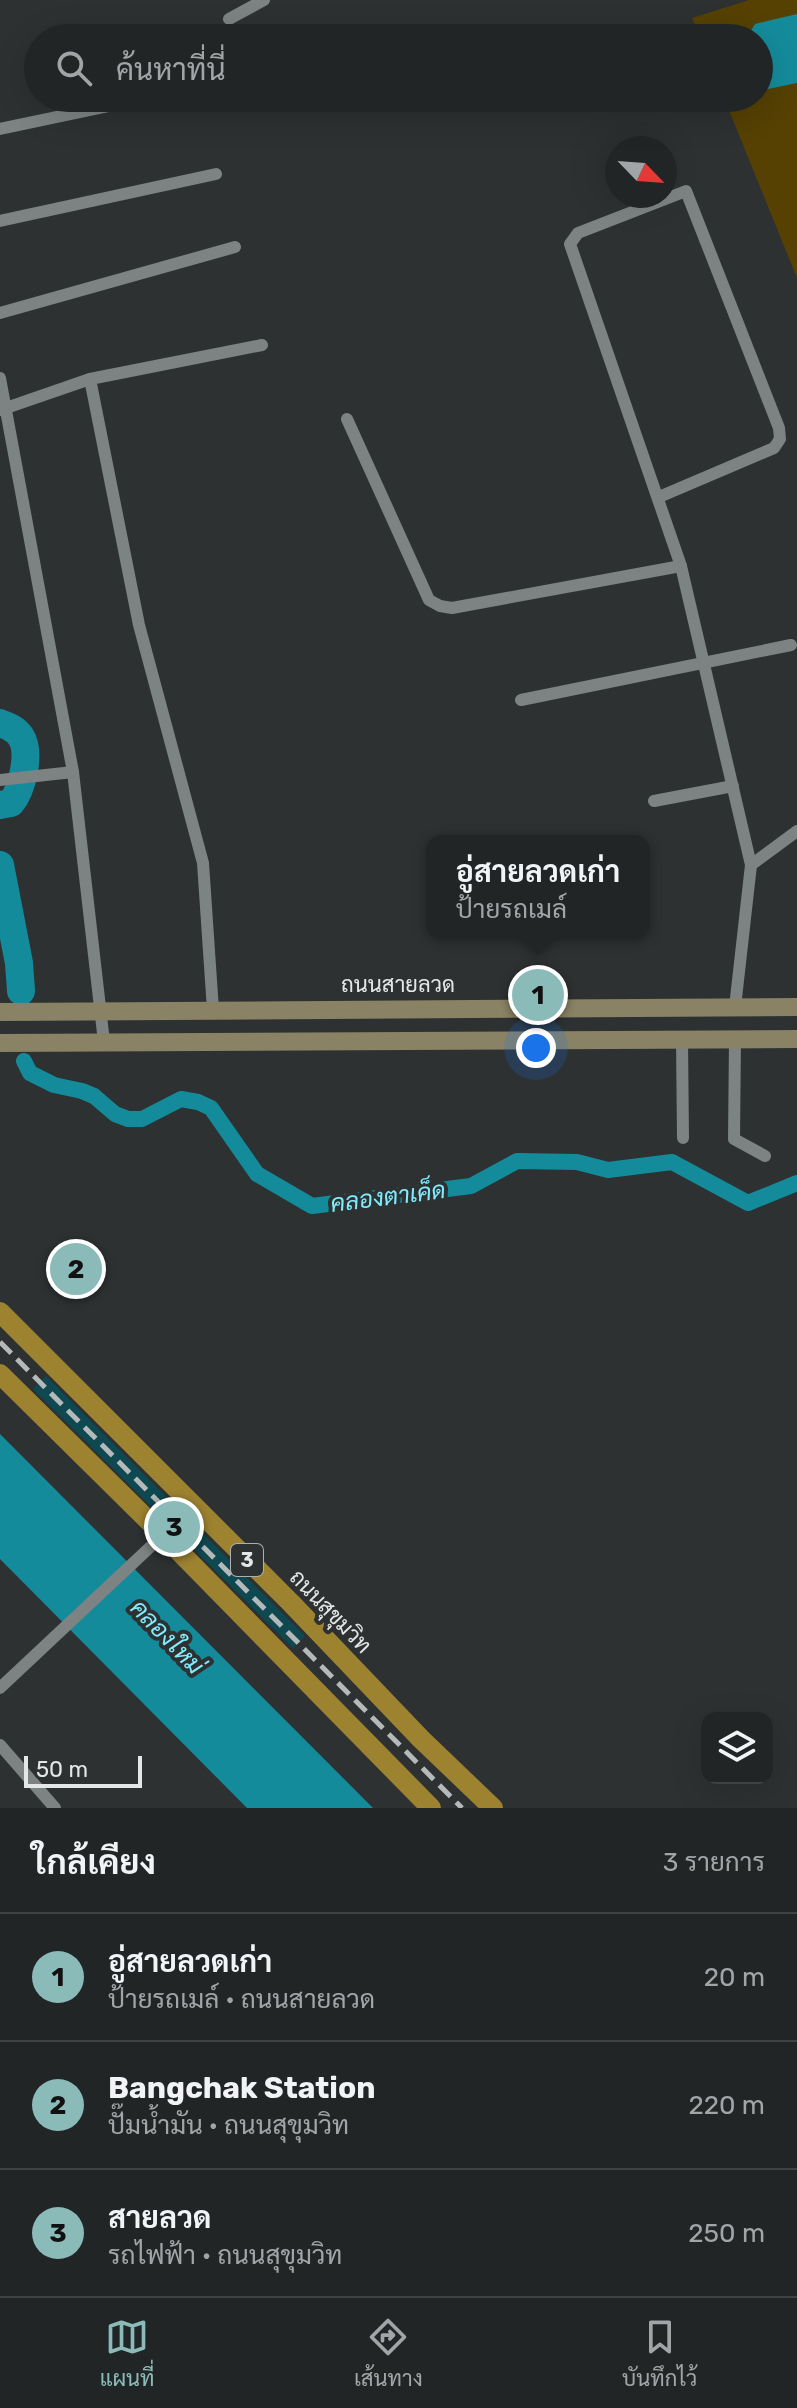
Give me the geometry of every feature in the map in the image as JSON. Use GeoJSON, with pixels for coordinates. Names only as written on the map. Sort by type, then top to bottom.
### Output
{"type":"FeatureCollection","features":[{"type":"Feature","properties":{"kind":"highway","name":"ถนนสุขุมวิท"},"geometry":{"type":"LineString","coordinates":[[0,1312],[291,1603],[421,1739],[493,1808]]}},
{"type":"Feature","properties":{"kind":"highway","name":"3"},"geometry":{"type":"LineString","coordinates":[[0,1374],[431,1808]]}},
{"type":"Feature","properties":{"kind":"main road","name":"ถนนสายลวด"},"geometry":{"type":"LineString","coordinates":[[0,1012],[797,1007]]}},
{"type":"Feature","properties":{"kind":"main road"},"geometry":{"type":"LineString","coordinates":[[0,1043],[797,1039]]}},
{"type":"Feature","properties":{"kind":"street"},"geometry":{"type":"LineString","coordinates":[[229,19],[264,0]]}},
{"type":"Feature","properties":{"kind":"street"},"geometry":{"type":"LineString","coordinates":[[0,129],[81,112]]}},
{"type":"Feature","properties":{"kind":"street"},"geometry":{"type":"LineString","coordinates":[[0,221],[216,174]]}},
{"type":"Feature","properties":{"kind":"street"},"geometry":{"type":"LineString","coordinates":[[659,497],[774,448],[780,439],[779,428],[686,191],[578,233],[570,244],[681,566],[751,865],[735,1007]]}},
{"type":"Feature","properties":{"kind":"street"},"geometry":{"type":"LineString","coordinates":[[0,313],[235,247]]}},
{"type":"Feature","properties":{"kind":"street"},"geometry":{"type":"LineString","coordinates":[[3,409],[90,379],[262,345]]}},
{"type":"Feature","properties":{"kind":"street"},"geometry":{"type":"LineString","coordinates":[[0,378],[3,409],[73,772],[103,1012],[104,1042]]}},
{"type":"Feature","properties":{"kind":"street"},"geometry":{"type":"LineString","coordinates":[[90,379],[139,625],[203,863],[213,1010]]}},
{"type":"Feature","properties":{"kind":"street"},"geometry":{"type":"LineString","coordinates":[[347,419],[429,600],[440,606],[452,608],[681,566]]}},
{"type":"Feature","properties":{"kind":"street"},"geometry":{"type":"LineString","coordinates":[[521,700],[791,645]]}},
{"type":"Feature","properties":{"kind":"street"},"geometry":{"type":"LineString","coordinates":[[0,780],[73,772]]}},
{"type":"Feature","properties":{"kind":"street"},"geometry":{"type":"LineString","coordinates":[[654,801],[733,786]]}},
{"type":"Feature","properties":{"kind":"street"},"geometry":{"type":"LineString","coordinates":[[751,865],[797,831]]}},
{"type":"Feature","properties":{"kind":"street"},"geometry":{"type":"LineString","coordinates":[[682,1039],[683,1138]]}},
{"type":"Feature","properties":{"kind":"street"},"geometry":{"type":"LineString","coordinates":[[735,1039],[734,1139],[765,1156]]}},
{"type":"Feature","properties":{"kind":"street"},"geometry":{"type":"LineString","coordinates":[[0,1688],[163,1535]]}},
{"type":"Feature","properties":{"kind":"street"},"geometry":{"type":"LineString","coordinates":[[0,1745],[55,1808]]}},
{"type":"Feature","properties":{"kind":"shaded area"},"geometry":{"type":"Polygon","coordinates":[[[749,0],[797,0],[797,278],[730,112],[773,112],[773,24],[694,24],[692,18],[749,0]]]}},
{"type":"Feature","properties":{"kind":"water"},"geometry":{"type":"Polygon","coordinates":[[[797,14],[797,83],[773,88],[773,24],[755,24],[797,14]]]}},
{"type":"Feature","properties":{"kind":"water","name":"คลองใหม่"},"geometry":{"type":"Polygon","coordinates":[[[0,1434],[373,1808],[247,1808],[0,1559],[0,1434]]]}},
{"type":"Feature","properties":{"kind":"building"},"geometry":{"type":"Polygon","coordinates":[[[46,1376],[305,1636],[293,1648],[33,1389],[46,1376]]]}},
{"type":"Feature","properties":{"kind":"waterway","name":"คลองตาเค็ด"},"geometry":{"type":"LineString","coordinates":[[0,723],[19,734],[25,752],[22,781],[15,797],[11,803],[0,805]]}},
{"type":"Feature","properties":{"kind":"waterway","name":"คลองตาเค็ด"},"geometry":{"type":"LineString","coordinates":[[0,865],[19,963],[21,991]]}},
{"type":"Feature","properties":{"kind":"waterway","name":"คลองตาเค็ด"},"geometry":{"type":"LineString","coordinates":[[24,1061],[30,1073],[54,1085],[94,1096],[115,1114],[128,1119],[142,1119],[181,1099],[211,1108],[257,1174],[312,1206],[471,1186],[517,1161],[577,1162],[608,1170],[672,1162],[748,1203],[797,1183]]}},
{"type":"Feature","properties":{"kind":"railway"},"geometry":{"type":"LineString","coordinates":[[0,1342],[462,1808]]}},
{"type":"Feature","properties":{"kind":"place","name":"อู่สายลวดเก่า"},"geometry":{"type":"Point","coordinates":[538,995]}},
{"type":"Feature","properties":{"kind":"place","name":"Bangchak Station"},"geometry":{"type":"Point","coordinates":[76,1269]}},
{"type":"Feature","properties":{"kind":"place","name":"สายลวด"},"geometry":{"type":"Point","coordinates":[174,1527]}}]}
